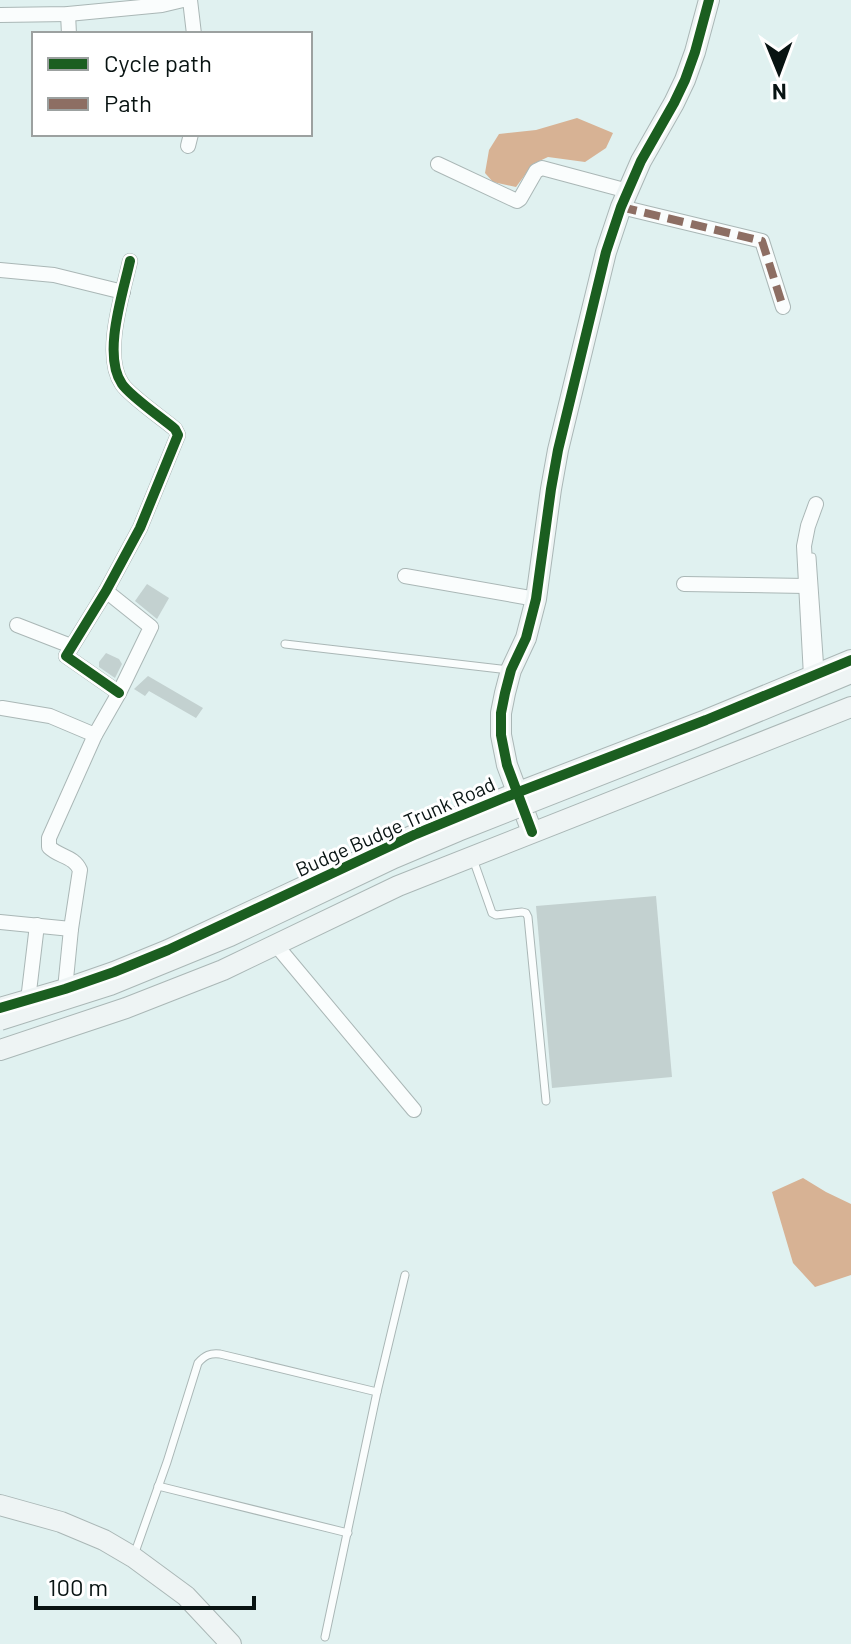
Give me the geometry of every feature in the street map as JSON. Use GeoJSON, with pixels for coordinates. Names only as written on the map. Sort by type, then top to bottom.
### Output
{"type":"FeatureCollection","features":[{"type":"Feature","properties":{"kind":"street"},"geometry":{"type":"LineString","coordinates":[[0,15],[68,14],[162,5],[183,0]]}},
{"type":"Feature","properties":{"kind":"street"},"geometry":{"type":"LineString","coordinates":[[190,0],[194,32]]}},
{"type":"Feature","properties":{"kind":"street"},"geometry":{"type":"LineString","coordinates":[[532,832],[507,765],[501,735],[501,713],[511,670],[526,638],[536,599],[558,450],[606,252],[641,161],[685,80],[709,0]]}},
{"type":"Feature","properties":{"kind":"street"},"geometry":{"type":"LineString","coordinates":[[68,14],[69,32]]}},
{"type":"Feature","properties":{"kind":"street"},"geometry":{"type":"LineString","coordinates":[[438,164],[517,201],[536,171],[542,168],[625,199],[762,241],[783,307]]}},
{"type":"Feature","properties":{"kind":"street"},"geometry":{"type":"LineString","coordinates":[[119,693],[66,656],[106,591],[146,515],[178,435],[175,429],[123,385],[117,373],[115,323],[130,261]]}},
{"type":"Feature","properties":{"kind":"street"},"geometry":{"type":"LineString","coordinates":[[0,270],[54,275],[123,292]]}},
{"type":"Feature","properties":{"kind":"street"},"geometry":{"type":"LineString","coordinates":[[815,675],[804,546],[816,504]]}},
{"type":"Feature","properties":{"kind":"street"},"geometry":{"type":"LineString","coordinates":[[405,576],[536,599]]}},
{"type":"Feature","properties":{"kind":"street"},"geometry":{"type":"LineString","coordinates":[[684,584],[806,586]]}},
{"type":"Feature","properties":{"kind":"street"},"geometry":{"type":"LineString","coordinates":[[65,989],[80,870],[73,860],[52,851],[48,843],[95,735],[151,627],[106,591]]}},
{"type":"Feature","properties":{"kind":"street"},"geometry":{"type":"LineString","coordinates":[[17,625],[71,646]]}},
{"type":"Feature","properties":{"kind":"street","name":"Budge Budge Trunk Road"},"geometry":{"type":"LineString","coordinates":[[0,1008],[65,989],[168,950],[403,840],[851,660]]}},
{"type":"Feature","properties":{"kind":"street"},"geometry":{"type":"LineString","coordinates":[[0,1020],[123,979],[230,936],[394,858],[851,673]]}},
{"type":"Feature","properties":{"kind":"street"},"geometry":{"type":"LineString","coordinates":[[0,1050],[126,1008],[223,970],[398,886],[851,707]]}},
{"type":"Feature","properties":{"kind":"street"},"geometry":{"type":"LineString","coordinates":[[2,708],[50,716],[95,735]]}},
{"type":"Feature","properties":{"kind":"street"},"geometry":{"type":"LineString","coordinates":[[0,922],[71,929]]}},
{"type":"Feature","properties":{"kind":"street"},"geometry":{"type":"LineString","coordinates":[[28,1000],[37,925]]}},
{"type":"Feature","properties":{"kind":"street"},"geometry":{"type":"LineString","coordinates":[[276,945],[414,1110]]}},
{"type":"Feature","properties":{"kind":"street"},"geometry":{"type":"LineString","coordinates":[[0,1505],[61,1522],[104,1540],[133,1557],[186,1596],[231,1644]]}},
{"type":"Feature","properties":{"kind":"lane"},"geometry":{"type":"LineString","coordinates":[[812,557],[815,675]]}},
{"type":"Feature","properties":{"kind":"lane"},"geometry":{"type":"LineString","coordinates":[[285,644],[511,670]]}},
{"type":"Feature","properties":{"kind":"lane"},"geometry":{"type":"LineString","coordinates":[[472,857],[492,913],[522,912],[528,917],[546,1101]]}},
{"type":"Feature","properties":{"kind":"lane"},"geometry":{"type":"LineString","coordinates":[[325,1637],[405,1275]]}},
{"type":"Feature","properties":{"kind":"lane"},"geometry":{"type":"LineString","coordinates":[[133,1557],[198,1363],[204,1356],[220,1354],[377,1392]]}},
{"type":"Feature","properties":{"kind":"lane"},"geometry":{"type":"LineString","coordinates":[[158,1486],[348,1533]]}},
{"type":"Feature","properties":{"kind":"shaded area"},"geometry":{"type":"Polygon","coordinates":[[[577,118],[613,133],[606,148],[585,162],[548,157],[533,164],[516,187],[493,182],[485,173],[489,150],[499,134],[536,130],[577,118]]]}},
{"type":"Feature","properties":{"kind":"shaded area"},"geometry":{"type":"Polygon","coordinates":[[[803,1178],[851,1204],[851,1275],[815,1287],[793,1263],[772,1192],[803,1178]]]}},
{"type":"Feature","properties":{"kind":"building"},"geometry":{"type":"Polygon","coordinates":[[[147,584],[169,598],[157,619],[135,601],[147,584]]]}},
{"type":"Feature","properties":{"kind":"building"},"geometry":{"type":"Polygon","coordinates":[[[106,653],[119,659],[122,664],[115,678],[99,667],[106,653]]]}},
{"type":"Feature","properties":{"kind":"building"},"geometry":{"type":"Polygon","coordinates":[[[148,676],[203,708],[196,718],[149,691],[145,696],[134,689],[148,676]]]}},
{"type":"Feature","properties":{"kind":"building"},"geometry":{"type":"Polygon","coordinates":[[[656,896],[672,1077],[552,1088],[536,906],[656,896]]]}},
{"type":"Feature","properties":{"kind":"marked path"},"geometry":{"type":"LineString","coordinates":[[621,207],[762,241],[783,307]]}},
{"type":"Feature","properties":{"kind":"cycle path"},"geometry":{"type":"LineString","coordinates":[[532,832],[507,765],[501,735],[505,693],[511,670],[526,638],[536,599],[558,450],[606,252],[641,161],[685,80],[709,0]]}},
{"type":"Feature","properties":{"kind":"cycle path"},"geometry":{"type":"LineString","coordinates":[[119,693],[66,656],[140,528],[178,435],[175,429],[126,389],[116,372],[116,324],[130,261]]}},
{"type":"Feature","properties":{"kind":"cycle path"},"geometry":{"type":"LineString","coordinates":[[0,1008],[65,989],[168,950],[416,834],[851,660]]}}]}
